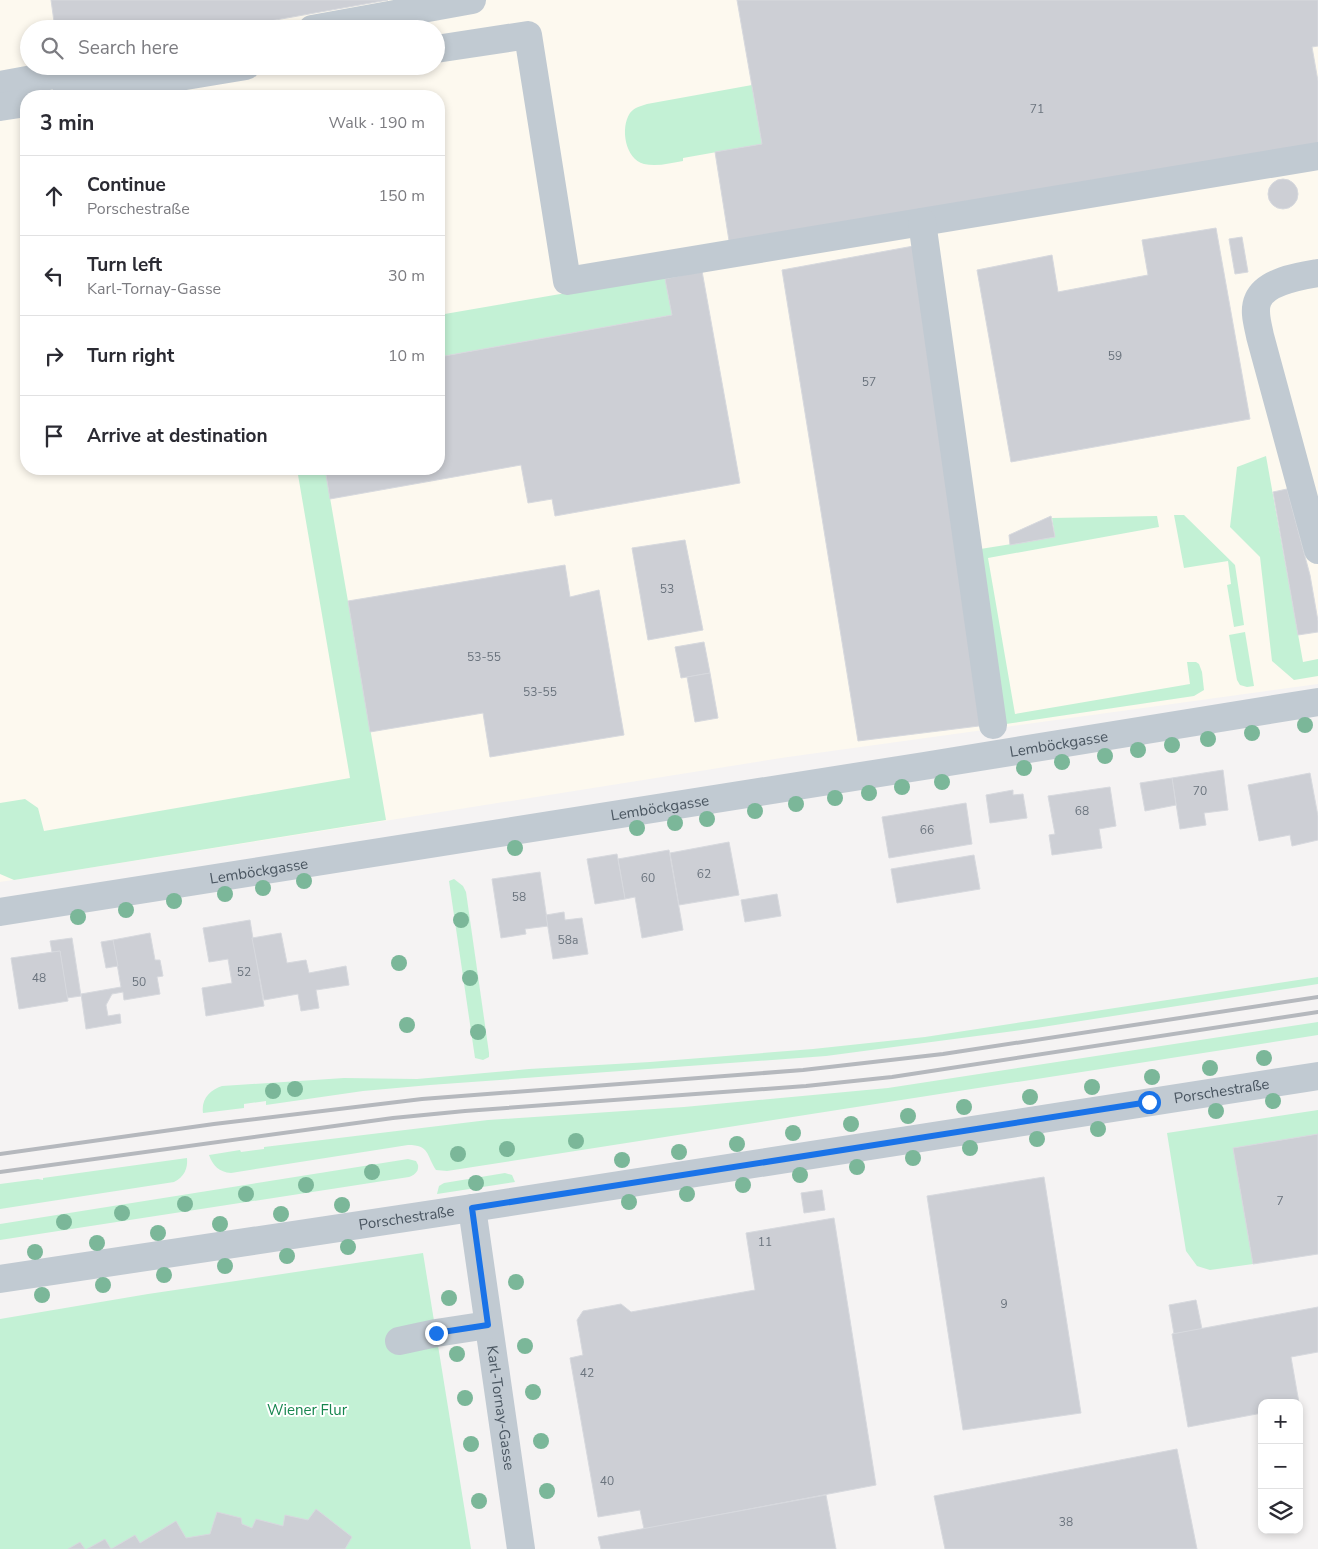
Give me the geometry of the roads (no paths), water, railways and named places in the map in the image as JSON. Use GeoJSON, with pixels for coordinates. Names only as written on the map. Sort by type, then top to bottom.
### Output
{"type":"FeatureCollection","features":[{"type":"Feature","properties":{"kind":"street"},"geometry":{"type":"LineString","coordinates":[[362,20],[472,0]]}},
{"type":"Feature","properties":{"kind":"street"},"geometry":{"type":"LineString","coordinates":[[445,48],[528,35],[567,281],[1318,156]]}},
{"type":"Feature","properties":{"kind":"street"},"geometry":{"type":"LineString","coordinates":[[0,85],[54,75]]}},
{"type":"Feature","properties":{"kind":"street"},"geometry":{"type":"LineString","coordinates":[[101,90],[192,75]]}},
{"type":"Feature","properties":{"kind":"street"},"geometry":{"type":"LineString","coordinates":[[0,107],[20,104]]}},
{"type":"Feature","properties":{"kind":"street"},"geometry":{"type":"LineString","coordinates":[[922,222],[993,725]]}},
{"type":"Feature","properties":{"kind":"street"},"geometry":{"type":"LineString","coordinates":[[1318,273],[1290,278],[1276,284],[1264,292],[1258,300],[1256,311],[1260,336],[1318,550]]}},
{"type":"Feature","properties":{"kind":"street","name":"Lemböckgasse"},"geometry":{"type":"LineString","coordinates":[[0,912],[914,768],[1318,702]]}},
{"type":"Feature","properties":{"kind":"street","name":"Porschestraße"},"geometry":{"type":"LineString","coordinates":[[0,1279],[472,1208],[1318,1076]]}},
{"type":"Feature","properties":{"kind":"street","name":"Karl-Tornay-Gasse"},"geometry":{"type":"LineString","coordinates":[[472,1208],[521,1549]]}},
{"type":"Feature","properties":{"kind":"street"},"geometry":{"type":"LineString","coordinates":[[399,1341],[488,1325]]}},
{"type":"Feature","properties":{"kind":"railway"},"geometry":{"type":"LineString","coordinates":[[0,1154],[214,1124],[422,1099],[803,1070],[943,1054],[1318,997]]}},
{"type":"Feature","properties":{"kind":"railway"},"geometry":{"type":"LineString","coordinates":[[0,1172],[393,1118],[806,1086],[892,1077],[1318,1012]]}},
{"type":"Feature","properties":{"kind":"park label","name":"Wiener Flur"},"geometry":{"type":"Point","coordinates":[307,1410]}}]}
